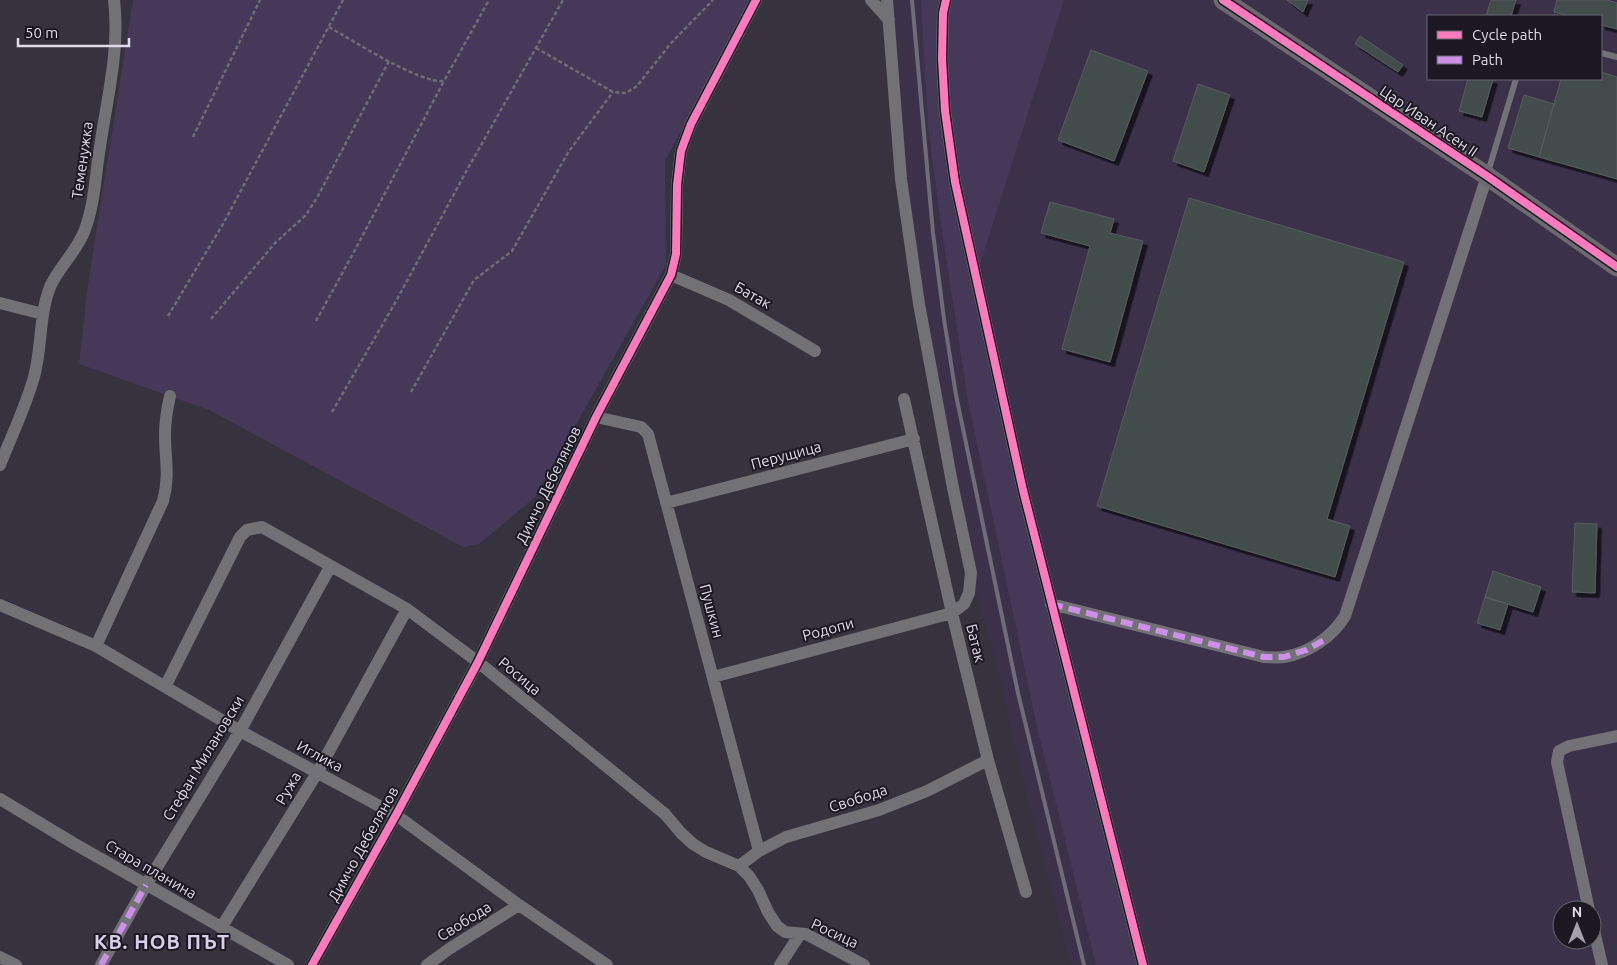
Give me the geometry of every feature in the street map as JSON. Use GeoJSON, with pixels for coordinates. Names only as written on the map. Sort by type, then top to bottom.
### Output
{"type":"FeatureCollection","features":[{"type":"Feature","properties":{"kind":"main road","name":"Цар Иван Асен II"},"geometry":{"type":"LineString","coordinates":[[1223,0],[1486,176],[1617,267]]}},
{"type":"Feature","properties":{"kind":"street","name":"Теменужка"},"geometry":{"type":"LineString","coordinates":[[0,465],[34,376],[50,288],[60,269],[83,235],[90,218],[116,50],[117,24],[114,0]]}},
{"type":"Feature","properties":{"kind":"street","name":"Димчо Дебелянов"},"geometry":{"type":"LineString","coordinates":[[312,965],[396,816],[478,662],[596,417],[671,275],[676,254],[677,185],[681,150],[690,124],[756,0]]}},
{"type":"Feature","properties":{"kind":"street"},"geometry":{"type":"LineString","coordinates":[[871,0],[889,20]]}},
{"type":"Feature","properties":{"kind":"street"},"geometry":{"type":"LineString","coordinates":[[887,0],[900,179],[919,304],[952,488],[972,572],[969,593],[964,604],[952,613]]}},
{"type":"Feature","properties":{"kind":"street"},"geometry":{"type":"LineString","coordinates":[[946,0],[943,13],[942,59],[945,111],[955,182],[1023,490],[1144,965]]}},
{"type":"Feature","properties":{"kind":"street"},"geometry":{"type":"LineString","coordinates":[[1051,604],[1264,657],[1284,657],[1306,650],[1328,638],[1339,627],[1345,616],[1486,176]]}},
{"type":"Feature","properties":{"kind":"street","name":"Батак"},"geometry":{"type":"LineString","coordinates":[[671,275],[729,300],[815,351]]}},
{"type":"Feature","properties":{"kind":"street"},"geometry":{"type":"LineString","coordinates":[[0,302],[44,314]]}},
{"type":"Feature","properties":{"kind":"street"},"geometry":{"type":"LineString","coordinates":[[96,646],[163,501],[168,484],[165,436],[166,414],[170,396]]}},
{"type":"Feature","properties":{"kind":"street","name":"Батак"},"geometry":{"type":"LineString","coordinates":[[904,399],[952,613],[988,760],[1026,892]]}},
{"type":"Feature","properties":{"kind":"street","name":"Пушкин"},"geometry":{"type":"LineString","coordinates":[[596,417],[641,427],[648,434],[759,851]]}},
{"type":"Feature","properties":{"kind":"street","name":"Перущица"},"geometry":{"type":"LineString","coordinates":[[666,503],[914,439]]}},
{"type":"Feature","properties":{"kind":"street","name":"Росица"},"geometry":{"type":"LineString","coordinates":[[165,687],[240,537],[247,530],[262,526],[330,567],[406,609],[478,662],[665,814],[680,833],[693,844],[738,866],[758,890],[777,926],[785,932],[806,934],[864,965]]}},
{"type":"Feature","properties":{"kind":"street","name":"Стефан Милановски"},"geometry":{"type":"LineString","coordinates":[[101,965],[146,885],[240,731],[330,567]]}},
{"type":"Feature","properties":{"kind":"street","name":"Иглика"},"geometry":{"type":"LineString","coordinates":[[0,605],[96,646],[240,731],[396,816],[519,905],[607,965]]}},
{"type":"Feature","properties":{"kind":"street","name":"Ружа"},"geometry":{"type":"LineString","coordinates":[[221,928],[316,773],[406,609]]}},
{"type":"Feature","properties":{"kind":"street","name":"Родопи"},"geometry":{"type":"LineString","coordinates":[[713,677],[952,613]]}},
{"type":"Feature","properties":{"kind":"street"},"geometry":{"type":"LineString","coordinates":[[1587,900],[1557,762],[1559,751],[1568,746],[1617,736]]}},
{"type":"Feature","properties":{"kind":"street","name":"Свобода"},"geometry":{"type":"LineString","coordinates":[[738,866],[759,851],[786,837],[887,807],[927,791],[988,760]]}},
{"type":"Feature","properties":{"kind":"street","name":"Стара планина"},"geometry":{"type":"LineString","coordinates":[[0,799],[146,885],[288,965]]}},
{"type":"Feature","properties":{"kind":"street","name":"Свобода"},"geometry":{"type":"LineString","coordinates":[[427,965],[448,949],[519,905]]}},
{"type":"Feature","properties":{"kind":"street"},"geometry":{"type":"LineString","coordinates":[[780,965],[800,934]]}},
{"type":"Feature","properties":{"kind":"street"},"geometry":{"type":"LineString","coordinates":[[1599,950],[1602,965]]}},
{"type":"Feature","properties":{"kind":"street"},"geometry":{"type":"LineString","coordinates":[[0,957],[16,965]]}},
{"type":"Feature","properties":{"kind":"lane"},"geometry":{"type":"LineString","coordinates":[[1602,52],[1617,57]]}},
{"type":"Feature","properties":{"kind":"lane"},"geometry":{"type":"LineString","coordinates":[[1486,176],[1516,80]]}},
{"type":"Feature","properties":{"kind":"path"},"geometry":{"type":"LineString","coordinates":[[193,137],[260,0]]}},
{"type":"Feature","properties":{"kind":"path"},"geometry":{"type":"LineString","coordinates":[[168,316],[223,224],[343,0]]}},
{"type":"Feature","properties":{"kind":"path"},"geometry":{"type":"LineString","coordinates":[[316,321],[489,0]]}},
{"type":"Feature","properties":{"kind":"path"},"geometry":{"type":"LineString","coordinates":[[332,412],[395,303],[467,170],[563,0]]}},
{"type":"Feature","properties":{"kind":"path"},"geometry":{"type":"LineString","coordinates":[[536,48],[613,92],[626,93],[637,86],[672,42],[713,0]]}},
{"type":"Feature","properties":{"kind":"path"},"geometry":{"type":"LineString","coordinates":[[329,27],[389,61],[426,79],[435,82],[444,81]]}},
{"type":"Feature","properties":{"kind":"path"},"geometry":{"type":"LineString","coordinates":[[211,319],[276,243],[306,215],[318,196],[389,61]]}},
{"type":"Feature","properties":{"kind":"path"},"geometry":{"type":"LineString","coordinates":[[411,392],[474,280],[512,251],[569,151],[613,92]]}},
{"type":"Feature","properties":{"kind":"shaded area"},"geometry":{"type":"Polygon","coordinates":[[[133,0],[752,0],[665,161],[666,265],[535,497],[479,544],[463,547],[209,410],[79,364],[88,284],[133,0]]]}},
{"type":"Feature","properties":{"kind":"shaded area"},"geometry":{"type":"Polygon","coordinates":[[[887,0],[921,0],[928,127],[968,401],[1038,732],[1096,965],[1071,965],[1027,797],[999,675],[971,573],[919,304],[887,0]]]}},
{"type":"Feature","properties":{"kind":"shaded area"},"geometry":{"type":"Polygon","coordinates":[[[921,0],[1064,0],[976,277],[1143,965],[1096,965],[1038,732],[968,401],[928,127],[921,0]]]}},
{"type":"Feature","properties":{"kind":"shaded area"},"geometry":{"type":"Polygon","coordinates":[[[1064,0],[1617,0],[1617,965],[1143,965],[976,277],[1064,0]]]}},
{"type":"Feature","properties":{"kind":"building"},"geometry":{"type":"Polygon","coordinates":[[[1287,0],[1308,0],[1303,12],[1287,0]]]}},
{"type":"Feature","properties":{"kind":"building"},"geometry":{"type":"Polygon","coordinates":[[[1491,0],[1516,0],[1511,15],[1486,15],[1491,0]]]}},
{"type":"Feature","properties":{"kind":"building"},"geometry":{"type":"Polygon","coordinates":[[[1557,0],[1607,0],[1617,3],[1617,29],[1602,25],[1602,15],[1565,15],[1554,12],[1557,0]]]}},
{"type":"Feature","properties":{"kind":"building"},"geometry":{"type":"Polygon","coordinates":[[[1360,36],[1403,65],[1398,72],[1355,44],[1360,36]]]}},
{"type":"Feature","properties":{"kind":"building"},"geometry":{"type":"Polygon","coordinates":[[[1091,50],[1148,71],[1114,161],[1058,140],[1091,50]]]}},
{"type":"Feature","properties":{"kind":"building"},"geometry":{"type":"Polygon","coordinates":[[[1602,72],[1617,77],[1617,179],[1539,157],[1561,80],[1602,80],[1602,72]]]}},
{"type":"Feature","properties":{"kind":"building"},"geometry":{"type":"Polygon","coordinates":[[[1468,80],[1493,80],[1482,117],[1459,111],[1468,80]]]}},
{"type":"Feature","properties":{"kind":"building"},"geometry":{"type":"Polygon","coordinates":[[[1198,84],[1230,95],[1204,172],[1173,161],[1198,84]]]}},
{"type":"Feature","properties":{"kind":"building"},"geometry":{"type":"Polygon","coordinates":[[[1524,95],[1554,104],[1539,157],[1508,148],[1524,95]]]}},
{"type":"Feature","properties":{"kind":"building"},"geometry":{"type":"Polygon","coordinates":[[[1189,198],[1404,262],[1327,519],[1350,526],[1335,577],[1097,506],[1189,198]]]}},
{"type":"Feature","properties":{"kind":"building"},"geometry":{"type":"Polygon","coordinates":[[[1050,202],[1114,219],[1110,233],[1143,241],[1110,362],[1062,349],[1090,246],[1041,233],[1050,202]]]}},
{"type":"Feature","properties":{"kind":"building"},"geometry":{"type":"Polygon","coordinates":[[[1575,523],[1597,524],[1595,593],[1572,592],[1575,523]]]}},
{"type":"Feature","properties":{"kind":"building"},"geometry":{"type":"Polygon","coordinates":[[[1493,571],[1541,587],[1533,612],[1485,597],[1493,571]]]}},
{"type":"Feature","properties":{"kind":"building"},"geometry":{"type":"Polygon","coordinates":[[[1485,597],[1508,604],[1500,630],[1477,623],[1485,597]]]}},
{"type":"Feature","properties":{"kind":"railway"},"geometry":{"type":"LineString","coordinates":[[912,0],[933,233],[956,395],[1018,693],[1084,965]]}},
{"type":"Feature","properties":{"kind":"marked path"},"geometry":{"type":"LineString","coordinates":[[1051,604],[1264,657],[1284,657],[1306,650],[1328,638]]}},
{"type":"Feature","properties":{"kind":"marked path"},"geometry":{"type":"LineString","coordinates":[[101,965],[146,885]]}},
{"type":"Feature","properties":{"kind":"cycle path"},"geometry":{"type":"LineString","coordinates":[[312,965],[396,815],[478,662],[596,417],[671,275],[676,254],[677,185],[681,151],[691,124],[756,0]]}},
{"type":"Feature","properties":{"kind":"cycle path"},"geometry":{"type":"LineString","coordinates":[[946,0],[943,13],[942,59],[945,111],[955,182],[1023,490],[1143,965]]}},
{"type":"Feature","properties":{"kind":"cycle path"},"geometry":{"type":"LineString","coordinates":[[1223,0],[1487,176],[1617,267]]}},
{"type":"Feature","properties":{"kind":"district","name":"КВ. НОВ ПЪТ"},"geometry":{"type":"Point","coordinates":[162,941]}}]}
